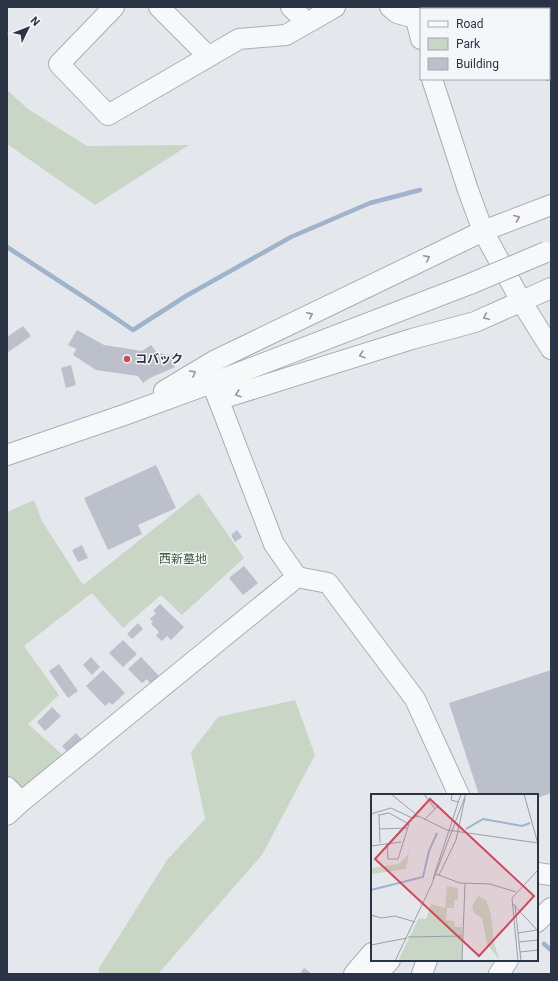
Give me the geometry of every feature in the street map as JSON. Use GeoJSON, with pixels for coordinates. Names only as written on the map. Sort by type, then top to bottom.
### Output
{"type":"FeatureCollection","features":[{"type":"Feature","properties":{"kind":"street"},"geometry":{"type":"LineString","coordinates":[[114,7],[59,64],[108,115],[239,39],[286,36],[335,7]]}},
{"type":"Feature","properties":{"kind":"street"},"geometry":{"type":"LineString","coordinates":[[159,7],[208,56]]}},
{"type":"Feature","properties":{"kind":"street"},"geometry":{"type":"LineString","coordinates":[[291,7],[307,23]]}},
{"type":"Feature","properties":{"kind":"street"},"geometry":{"type":"LineString","coordinates":[[390,7],[397,13],[414,12],[420,36]]}},
{"type":"Feature","properties":{"kind":"street"},"geometry":{"type":"LineString","coordinates":[[432,80],[483,231],[521,301],[551,349]]}},
{"type":"Feature","properties":{"kind":"street"},"geometry":{"type":"LineString","coordinates":[[124,415],[214,361],[483,231],[551,205]]}},
{"type":"Feature","properties":{"kind":"street"},"geometry":{"type":"LineString","coordinates":[[7,455],[124,415],[215,390],[549,251]]}},
{"type":"Feature","properties":{"kind":"street"},"geometry":{"type":"LineString","coordinates":[[215,390],[230,396],[412,339],[475,322],[551,288]]}},
{"type":"Feature","properties":{"kind":"street"},"geometry":{"type":"LineString","coordinates":[[215,390],[274,544],[297,577],[328,583],[415,698],[459,794]]}},
{"type":"Feature","properties":{"kind":"street"},"geometry":{"type":"LineString","coordinates":[[7,788],[14,809],[297,577]]}},
{"type":"Feature","properties":{"kind":"street"},"geometry":{"type":"LineString","coordinates":[[538,873],[551,875]]}},
{"type":"Feature","properties":{"kind":"street"},"geometry":{"type":"LineString","coordinates":[[538,921],[551,908]]}},
{"type":"Feature","properties":{"kind":"street"},"geometry":{"type":"LineString","coordinates":[[422,974],[427,961]]}},
{"type":"Feature","properties":{"kind":"street"},"geometry":{"type":"LineString","coordinates":[[499,974],[507,961]]}},
{"type":"Feature","properties":{"kind":"street"},"geometry":{"type":"LineString","coordinates":[[354,974],[384,965]]}},
{"type":"Feature","properties":{"kind":"green space"},"geometry":{"type":"Polygon","coordinates":[[[7,90],[28,109],[87,146],[189,145],[95,205],[7,144],[7,90]]]}},
{"type":"Feature","properties":{"kind":"green space","name":"西新墓地"},"geometry":{"type":"Polygon","coordinates":[[[199,493],[244,558],[182,615],[161,595],[123,628],[92,593],[24,646],[59,695],[28,724],[66,758],[7,807],[7,512],[34,500],[42,521],[83,585],[199,493]]]}},
{"type":"Feature","properties":{"kind":"green space"},"geometry":{"type":"Polygon","coordinates":[[[295,700],[315,755],[262,855],[158,974],[99,974],[99,968],[167,860],[205,819],[191,752],[218,717],[295,700]]]}},
{"type":"Feature","properties":{"kind":"building"},"geometry":{"type":"Polygon","coordinates":[[[23,326],[31,336],[7,353],[7,337],[23,326]]]}},
{"type":"Feature","properties":{"kind":"building","name":"コバック"},"geometry":{"type":"Polygon","coordinates":[[[77,330],[104,345],[142,351],[151,345],[157,353],[178,356],[171,362],[175,367],[150,378],[143,383],[138,376],[96,370],[73,355],[76,349],[68,345],[77,330]]]}},
{"type":"Feature","properties":{"kind":"building"},"geometry":{"type":"Polygon","coordinates":[[[71,365],[76,385],[66,388],[61,368],[71,365]]]}},
{"type":"Feature","properties":{"kind":"building"},"geometry":{"type":"Polygon","coordinates":[[[156,465],[176,508],[138,525],[142,534],[108,550],[84,498],[156,465]]]}},
{"type":"Feature","properties":{"kind":"building"},"geometry":{"type":"Polygon","coordinates":[[[237,530],[242,537],[235,542],[231,535],[237,530]]]}},
{"type":"Feature","properties":{"kind":"building"},"geometry":{"type":"Polygon","coordinates":[[[82,545],[88,558],[78,562],[72,550],[82,545]]]}},
{"type":"Feature","properties":{"kind":"building"},"geometry":{"type":"Polygon","coordinates":[[[244,566],[258,583],[243,595],[229,578],[244,566]]]}},
{"type":"Feature","properties":{"kind":"building"},"geometry":{"type":"Polygon","coordinates":[[[160,604],[184,627],[171,640],[167,636],[162,641],[156,636],[159,632],[151,624],[153,622],[150,619],[156,613],[153,611],[160,604]]]}},
{"type":"Feature","properties":{"kind":"building"},"geometry":{"type":"Polygon","coordinates":[[[138,623],[143,629],[132,639],[127,634],[138,623]]]}},
{"type":"Feature","properties":{"kind":"building"},"geometry":{"type":"Polygon","coordinates":[[[123,640],[137,654],[123,667],[109,653],[123,640]]]}},
{"type":"Feature","properties":{"kind":"building"},"geometry":{"type":"Polygon","coordinates":[[[91,657],[100,667],[92,675],[83,665],[91,657]]]}},
{"type":"Feature","properties":{"kind":"building"},"geometry":{"type":"Polygon","coordinates":[[[141,657],[159,676],[151,684],[147,679],[142,683],[128,669],[141,657]]]}},
{"type":"Feature","properties":{"kind":"building"},"geometry":{"type":"Polygon","coordinates":[[[59,664],[78,691],[68,698],[49,671],[59,664]]]}},
{"type":"Feature","properties":{"kind":"building"},"geometry":{"type":"Polygon","coordinates":[[[103,670],[125,693],[112,705],[110,702],[105,706],[86,686],[103,670]]]}},
{"type":"Feature","properties":{"kind":"building"},"geometry":{"type":"Polygon","coordinates":[[[551,670],[551,793],[538,798],[538,794],[479,794],[449,703],[551,670]]]}},
{"type":"Feature","properties":{"kind":"building"},"geometry":{"type":"Polygon","coordinates":[[[52,707],[61,716],[45,731],[37,722],[52,707]]]}},
{"type":"Feature","properties":{"kind":"building"},"geometry":{"type":"Polygon","coordinates":[[[76,733],[83,741],[69,754],[62,746],[76,733]]]}},
{"type":"Feature","properties":{"kind":"building"},"geometry":{"type":"Polygon","coordinates":[[[304,968],[312,974],[300,974],[304,968]]]}},
{"type":"Feature","properties":{"kind":"waterway"},"geometry":{"type":"LineString","coordinates":[[7,247],[133,330],[186,296],[291,237],[370,203],[420,190]]}},
{"type":"Feature","properties":{"kind":"waterway"},"geometry":{"type":"LineString","coordinates":[[544,944],[551,950]]}},
{"type":"Feature","properties":{"kind":"place","name":"コバック"},"geometry":{"type":"Point","coordinates":[127,359]}}]}
